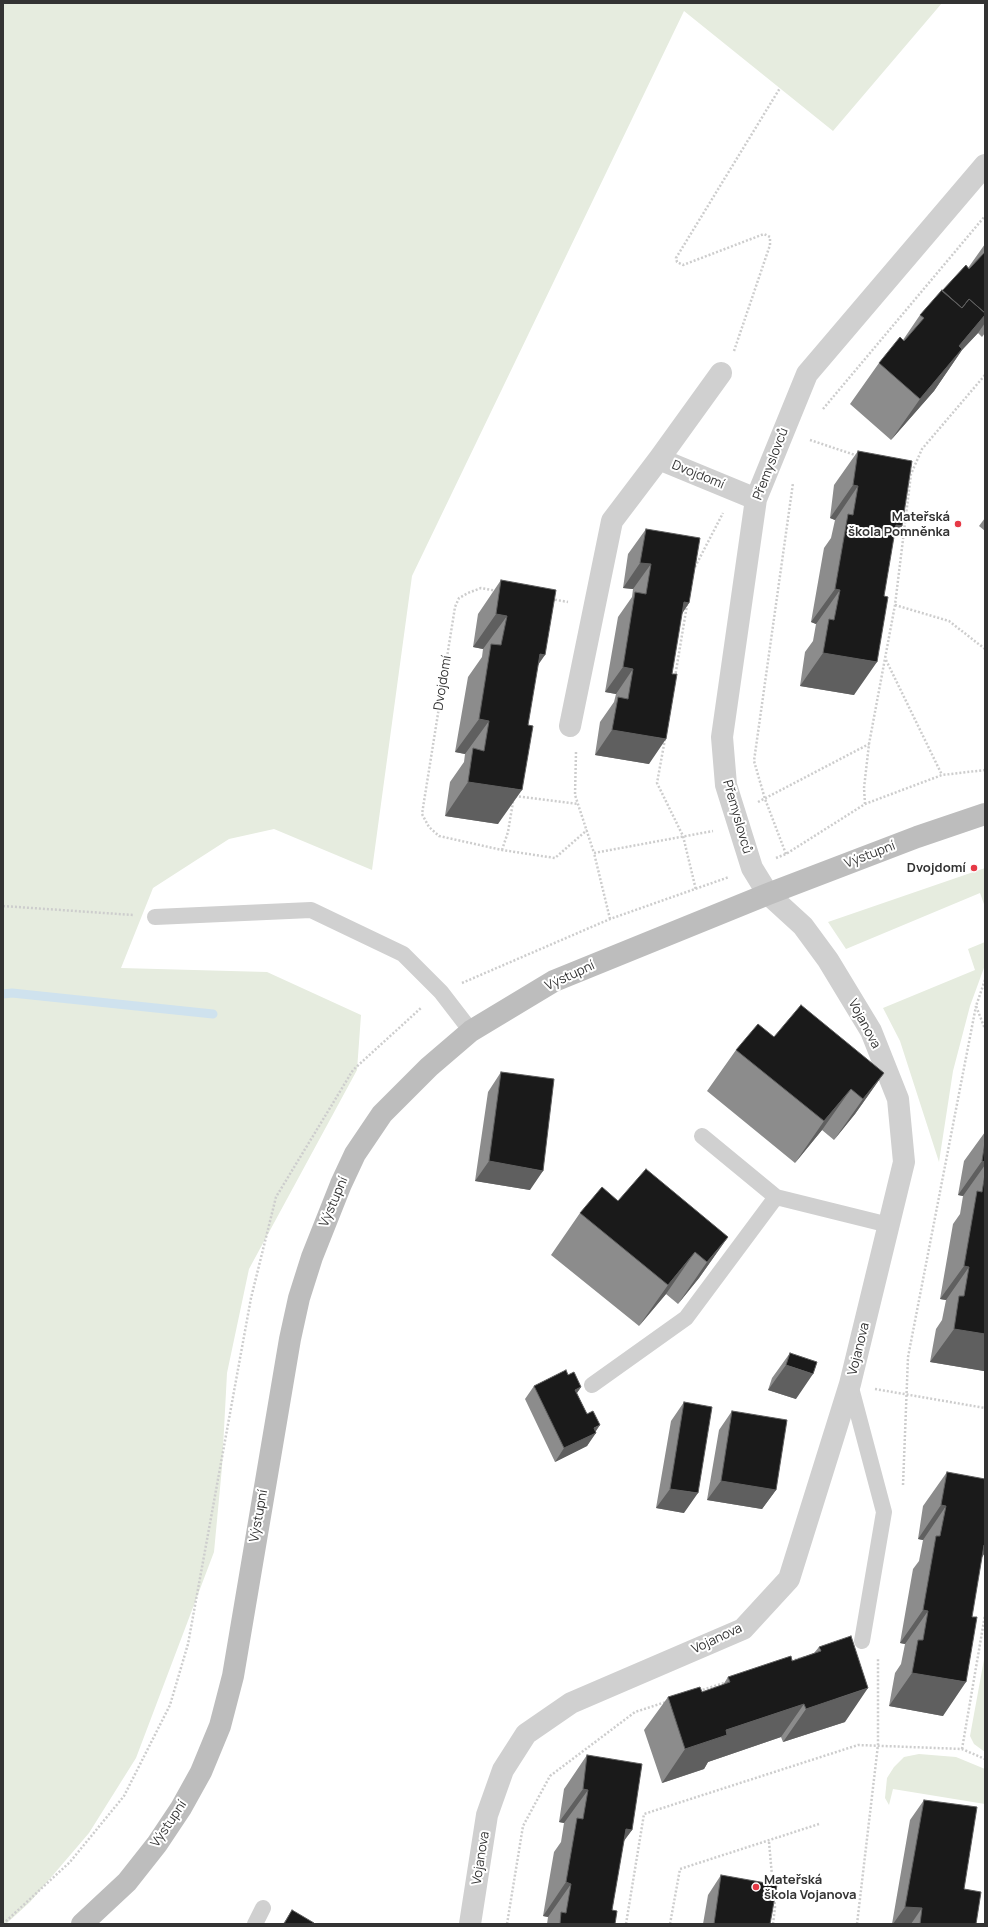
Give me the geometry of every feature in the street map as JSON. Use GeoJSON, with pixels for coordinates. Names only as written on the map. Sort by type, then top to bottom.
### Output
{"type":"FeatureCollection","features":[{"type":"Feature","properties":{"kind":"street","name":"Přemyslovců"},"geometry":{"type":"LineString","coordinates":[[768,894],[752,868],[731,804],[726,785],[722,737],[756,499],[807,374],[985,165]]}},
{"type":"Feature","properties":{"kind":"street"},"geometry":{"type":"LineString","coordinates":[[659,459],[721,373]]}},
{"type":"Feature","properties":{"kind":"street","name":"Dvojdomí"},"geometry":{"type":"LineString","coordinates":[[570,726],[612,521],[659,459],[756,499]]}},
{"type":"Feature","properties":{"kind":"street","name":"Výstupní"},"geometry":{"type":"LineString","coordinates":[[82,1924],[127,1882],[157,1844],[202,1772],[220,1726],[233,1676],[290,1339],[312,1257],[329,1213],[356,1154],[382,1114],[429,1067],[471,1031],[554,982],[768,894],[917,837],[985,814]]}},
{"type":"Feature","properties":{"kind":"street","name":"Vojanova"},"geometry":{"type":"LineString","coordinates":[[470,1924],[487,1815],[503,1770],[526,1734],[571,1703],[743,1629],[769,1601],[789,1579],[850,1384],[904,1162],[898,1099],[871,1031],[828,960],[803,926],[768,894]]}},
{"type":"Feature","properties":{"kind":"lane"},"geometry":{"type":"LineString","coordinates":[[155,917],[311,910],[403,954],[441,992],[471,1031]]}},
{"type":"Feature","properties":{"kind":"lane"},"geometry":{"type":"LineString","coordinates":[[702,1136],[776,1197],[889,1225]]}},
{"type":"Feature","properties":{"kind":"lane"},"geometry":{"type":"LineString","coordinates":[[592,1385],[686,1318],[776,1197]]}},
{"type":"Feature","properties":{"kind":"lane"},"geometry":{"type":"LineString","coordinates":[[850,1384],[884,1512],[862,1641]]}},
{"type":"Feature","properties":{"kind":"lane"},"geometry":{"type":"LineString","coordinates":[[255,1924],[263,1908]]}},
{"type":"Feature","properties":{"kind":"path"},"geometry":{"type":"LineString","coordinates":[[721,373],[729,365],[770,245],[770,237],[764,234],[683,265],[677,262],[676,258],[780,88]]}},
{"type":"Feature","properties":{"kind":"path"},"geometry":{"type":"LineString","coordinates":[[820,412],[985,216]]}},
{"type":"Feature","properties":{"kind":"path"},"geometry":{"type":"LineString","coordinates":[[865,804],[864,788],[869,744],[886,660],[895,605],[911,474],[922,449],[985,374]]}},
{"type":"Feature","properties":{"kind":"path"},"geometry":{"type":"LineString","coordinates":[[807,439],[859,456]]}},
{"type":"Feature","properties":{"kind":"path"},"geometry":{"type":"LineString","coordinates":[[904,471],[911,474]]}},
{"type":"Feature","properties":{"kind":"path"},"geometry":{"type":"LineString","coordinates":[[794,476],[754,761],[765,799],[786,854],[865,804],[942,775],[985,770]]}},
{"type":"Feature","properties":{"kind":"path"},"geometry":{"type":"LineString","coordinates":[[692,572],[736,490]]}},
{"type":"Feature","properties":{"kind":"path","name":"Dvojdomí"},"geometry":{"type":"LineString","coordinates":[[504,592],[481,588],[459,598],[454,607],[422,814],[429,827],[439,836],[502,850],[556,858],[586,830]]}},
{"type":"Feature","properties":{"kind":"path"},"geometry":{"type":"LineString","coordinates":[[543,598],[594,606]]}},
{"type":"Feature","properties":{"kind":"path"},"geometry":{"type":"LineString","coordinates":[[674,682],[687,604]]}},
{"type":"Feature","properties":{"kind":"path"},"geometry":{"type":"LineString","coordinates":[[895,605],[949,620],[985,649]]}},
{"type":"Feature","properties":{"kind":"path"},"geometry":{"type":"LineString","coordinates":[[886,660],[942,775]]}},
{"type":"Feature","properties":{"kind":"path"},"geometry":{"type":"LineString","coordinates":[[570,726],[576,738],[575,795],[594,852],[610,919]]}},
{"type":"Feature","properties":{"kind":"path"},"geometry":{"type":"LineString","coordinates":[[665,736],[657,783],[683,836],[696,890]]}},
{"type":"Feature","properties":{"kind":"path"},"geometry":{"type":"LineString","coordinates":[[751,806],[869,744]]}},
{"type":"Feature","properties":{"kind":"path"},"geometry":{"type":"LineString","coordinates":[[502,850],[508,832],[515,788]]}},
{"type":"Feature","properties":{"kind":"path"},"geometry":{"type":"LineString","coordinates":[[509,795],[578,804]]}},
{"type":"Feature","properties":{"kind":"path"},"geometry":{"type":"LineString","coordinates":[[594,852],[716,830]]}},
{"type":"Feature","properties":{"kind":"path"},"geometry":{"type":"LineString","coordinates":[[456,986],[610,919],[696,890],[736,874]]}},
{"type":"Feature","properties":{"kind":"path"},"geometry":{"type":"LineString","coordinates":[[3,906],[155,917]]}},
{"type":"Feature","properties":{"kind":"path"},"geometry":{"type":"LineString","coordinates":[[903,1486],[908,1357],[976,1006],[985,980]]}},
{"type":"Feature","properties":{"kind":"path"},"geometry":{"type":"LineString","coordinates":[[3,1924],[70,1862],[124,1796],[170,1705],[188,1644],[251,1298],[276,1197],[353,1070],[426,1004]]}},
{"type":"Feature","properties":{"kind":"path"},"geometry":{"type":"LineString","coordinates":[[976,1006],[985,1029]]}},
{"type":"Feature","properties":{"kind":"path"},"geometry":{"type":"LineString","coordinates":[[850,1384],[985,1408]]}},
{"type":"Feature","properties":{"kind":"path"},"geometry":{"type":"LineString","coordinates":[[962,1749],[985,1615]]}},
{"type":"Feature","properties":{"kind":"path"},"geometry":{"type":"LineString","coordinates":[[857,1924],[878,1746],[878,1646],[862,1641]]}},
{"type":"Feature","properties":{"kind":"path"},"geometry":{"type":"LineString","coordinates":[[790,1662],[812,1654]]}},
{"type":"Feature","properties":{"kind":"path"},"geometry":{"type":"LineString","coordinates":[[694,1693],[731,1681]]}},
{"type":"Feature","properties":{"kind":"path"},"geometry":{"type":"LineString","coordinates":[[507,1924],[523,1826],[550,1776],[635,1712],[672,1700]]}},
{"type":"Feature","properties":{"kind":"path"},"geometry":{"type":"LineString","coordinates":[[626,1924],[644,1814],[858,1745],[962,1749],[985,1759]]}},
{"type":"Feature","properties":{"kind":"path"},"geometry":{"type":"LineString","coordinates":[[670,1924],[680,1869],[769,1842],[819,1824]]}},
{"type":"Feature","properties":{"kind":"path"},"geometry":{"type":"LineString","coordinates":[[769,1842],[775,1907],[773,1924]]}},
{"type":"Feature","properties":{"kind":"shaded area"},"geometry":{"type":"Polygon","coordinates":[[[3,3],[942,3],[833,131],[684,11],[412,576],[372,870],[274,829],[229,839],[153,888],[121,968],[267,972],[361,1015],[357,1070],[249,1269],[227,1373],[222,1467],[214,1552],[136,1758],[89,1833],[30,1902],[6,1924],[3,1924],[3,3]]]}},
{"type":"Feature","properties":{"kind":"shaded area"},"geometry":{"type":"Polygon","coordinates":[[[985,868],[985,907],[980,893],[846,949],[828,922],[985,868]]]}},
{"type":"Feature","properties":{"kind":"shaded area"},"geometry":{"type":"Polygon","coordinates":[[[985,942],[985,965],[970,1006],[953,1071],[939,1162],[900,1041],[883,1008],[975,970],[968,949],[985,942]]]}},
{"type":"Feature","properties":{"kind":"shaded area"},"geometry":{"type":"Polygon","coordinates":[[[985,1654],[985,1752],[974,1744],[970,1736],[985,1654]]]}},
{"type":"Feature","properties":{"kind":"shaded area"},"geometry":{"type":"Polygon","coordinates":[[[919,1754],[956,1757],[985,1769],[985,1804],[893,1789],[889,1805],[885,1798],[887,1778],[894,1767],[904,1757],[919,1754]]]}},
{"type":"Feature","properties":{"kind":"building"},"geometry":{"type":"Polygon","coordinates":[[[985,252],[985,313],[969,299],[962,308],[942,291],[966,265],[969,269],[985,252]]]}},
{"type":"Feature","properties":{"kind":"building"},"geometry":{"type":"Polygon","coordinates":[[[942,290],[962,308],[969,299],[985,313],[985,315],[959,346],[962,349],[920,399],[879,363],[900,337],[904,341],[924,318],[920,315],[942,290]]]}},
{"type":"Feature","properties":{"kind":"building"},"geometry":{"type":"Polygon","coordinates":[[[858,451],[912,461],[902,526],[896,525],[884,596],[888,597],[877,662],[823,653],[829,619],[834,620],[840,590],[835,589],[848,514],[853,515],[858,486],[853,485],[858,451]]]}},
{"type":"Feature","properties":{"kind":"building"},"geometry":{"type":"Polygon","coordinates":[[[646,529],[700,538],[689,603],[684,602],[672,674],[677,674],[666,739],[612,730],[618,697],[628,699],[633,669],[623,667],[635,592],[646,594],[651,564],[640,563],[646,529]]]}},
{"type":"Feature","properties":{"kind":"building"},"geometry":{"type":"Polygon","coordinates":[[[501,580],[556,590],[545,655],[540,654],[528,725],[533,726],[522,790],[468,782],[473,748],[484,751],[489,721],[479,719],[491,644],[501,645],[507,616],[496,614],[501,580]]]}},
{"type":"Feature","properties":{"kind":"building"},"geometry":{"type":"Polygon","coordinates":[[[801,1005],[884,1073],[863,1099],[851,1089],[824,1121],[736,1050],[758,1024],[774,1037],[801,1005]]]}},
{"type":"Feature","properties":{"kind":"building"},"geometry":{"type":"Polygon","coordinates":[[[501,1072],[554,1079],[543,1171],[489,1161],[501,1072]]]}},
{"type":"Feature","properties":{"kind":"building"},"geometry":{"type":"Polygon","coordinates":[[[985,1142],[985,1162],[982,1161],[985,1142]]]}},
{"type":"Feature","properties":{"kind":"building"},"geometry":{"type":"Polygon","coordinates":[[[646,1169],[728,1237],[707,1262],[695,1252],[668,1285],[580,1213],[602,1187],[618,1201],[646,1169]]]}},
{"type":"Feature","properties":{"kind":"building"},"geometry":{"type":"Polygon","coordinates":[[[985,1174],[985,1334],[954,1329],[959,1296],[964,1296],[969,1267],[964,1266],[977,1191],[982,1192],[985,1174]]]}},
{"type":"Feature","properties":{"kind":"building"},"geometry":{"type":"Polygon","coordinates":[[[790,1353],[817,1362],[813,1374],[786,1365],[790,1353]]]}},
{"type":"Feature","properties":{"kind":"building"},"geometry":{"type":"Polygon","coordinates":[[[566,1370],[568,1375],[574,1372],[581,1387],[575,1390],[587,1414],[593,1411],[600,1425],[594,1428],[596,1433],[564,1448],[534,1386],[566,1370]]]}},
{"type":"Feature","properties":{"kind":"building"},"geometry":{"type":"Polygon","coordinates":[[[684,1402],[712,1407],[698,1493],[670,1489],[684,1402]]]}},
{"type":"Feature","properties":{"kind":"building"},"geometry":{"type":"Polygon","coordinates":[[[732,1411],[787,1420],[776,1490],[721,1481],[732,1411]]]}},
{"type":"Feature","properties":{"kind":"building"},"geometry":{"type":"Polygon","coordinates":[[[947,1472],[985,1479],[985,1545],[972,1617],[977,1617],[966,1682],[912,1673],[918,1640],[923,1640],[928,1611],[923,1610],[936,1536],[940,1536],[946,1506],[941,1505],[947,1472]]]}},
{"type":"Feature","properties":{"kind":"building"},"geometry":{"type":"Polygon","coordinates":[[[851,1636],[868,1688],[806,1709],[804,1704],[726,1730],[727,1735],[685,1749],[668,1697],[700,1687],[702,1692],[730,1682],[728,1677],[791,1656],[792,1661],[821,1651],[819,1647],[851,1636]]]}},
{"type":"Feature","properties":{"kind":"building"},"geometry":{"type":"Polygon","coordinates":[[[587,1755],[642,1764],[632,1830],[626,1829],[612,1910],[617,1911],[615,1924],[560,1924],[561,1912],[566,1913],[571,1884],[566,1882],[577,1818],[583,1819],[588,1790],[583,1789],[587,1755]]]}},
{"type":"Feature","properties":{"kind":"building"},"geometry":{"type":"Polygon","coordinates":[[[924,1800],[977,1807],[964,1889],[981,1892],[976,1924],[920,1924],[922,1908],[905,1907],[924,1800]]]}},
{"type":"Feature","properties":{"kind":"building"},"geometry":{"type":"Polygon","coordinates":[[[721,1875],[777,1885],[770,1924],[714,1924],[721,1875]]]}},
{"type":"Feature","properties":{"kind":"building"},"geometry":{"type":"Polygon","coordinates":[[[292,1910],[314,1923],[314,1924],[284,1924],[292,1910]]]}},
{"type":"Feature","properties":{"kind":"waterway"},"geometry":{"type":"LineString","coordinates":[[3,994],[12,993],[213,1014]]}},
{"type":"Feature","properties":{"kind":"place","name":"Mateřská škola Pomněnka"},"geometry":{"type":"Point","coordinates":[958,524]}},
{"type":"Feature","properties":{"kind":"place","name":"Dvojdomí"},"geometry":{"type":"Point","coordinates":[974,868]}},
{"type":"Feature","properties":{"kind":"place","name":"Mateřská škola Vojanova"},"geometry":{"type":"Point","coordinates":[756,1887]}}]}
